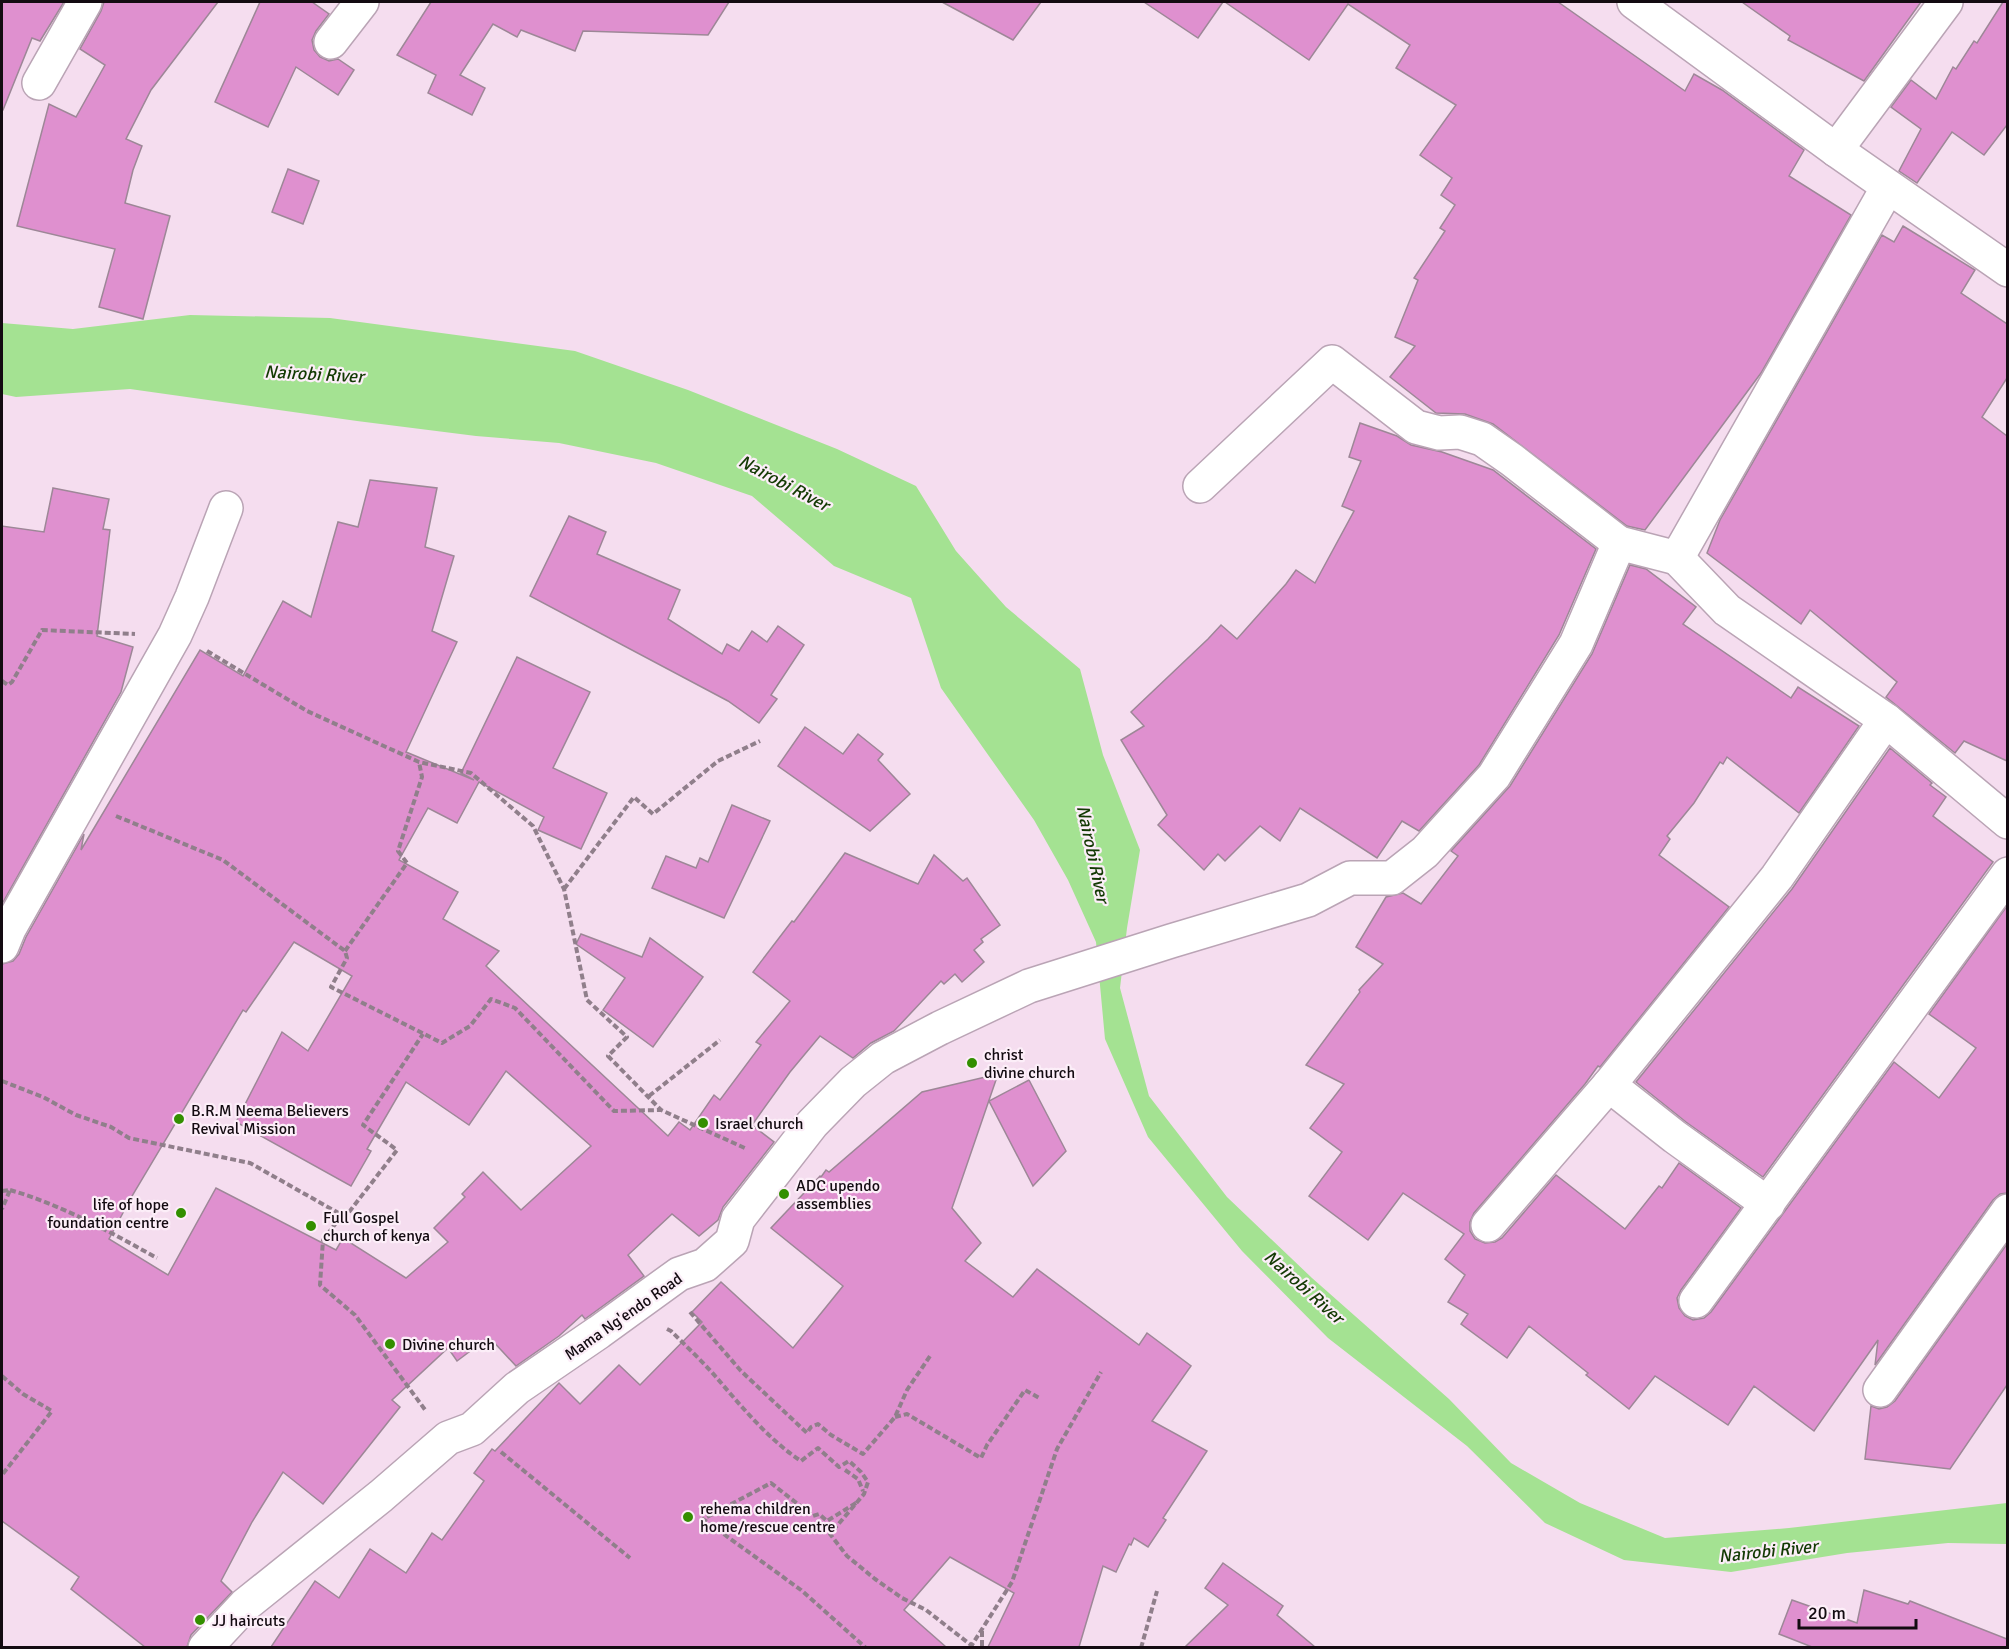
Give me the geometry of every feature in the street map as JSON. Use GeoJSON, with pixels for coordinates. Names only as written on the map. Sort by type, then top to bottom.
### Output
{"type":"FeatureCollection","features":[{"type":"Feature","properties":{"kind":"street"},"geometry":{"type":"LineString","coordinates":[[39,83],[85,2]]}},
{"type":"Feature","properties":{"kind":"street"},"geometry":{"type":"LineString","coordinates":[[331,42],[362,2]]}},
{"type":"Feature","properties":{"kind":"street"},"geometry":{"type":"LineString","coordinates":[[1634,2],[1836,150],[2007,270]]}},
{"type":"Feature","properties":{"kind":"street"},"geometry":{"type":"LineString","coordinates":[[1836,150],[1946,2]]}},
{"type":"Feature","properties":{"kind":"street"},"geometry":{"type":"LineString","coordinates":[[1677,558],[1888,187]]}},
{"type":"Feature","properties":{"kind":"street"},"geometry":{"type":"LineString","coordinates":[[1200,486],[1332,362],[1416,427],[1439,433],[1460,432],[1482,439],[1619,543],[1677,558],[1727,610],[1886,720],[2007,822]]}},
{"type":"Feature","properties":{"kind":"street"},"geometry":{"type":"LineString","coordinates":[[2,946],[9,929],[80,801],[167,649],[192,597],[226,508]]}},
{"type":"Feature","properties":{"kind":"street","name":"Mama Ng'endo Road"},"geometry":{"type":"LineString","coordinates":[[205,1647],[245,1605],[517,1388],[679,1274],[705,1265],[732,1241],[738,1219],[812,1124],[853,1082],[893,1053],[1029,986],[1308,900],[1350,878],[1392,878],[1425,852],[1494,776],[1576,644],[1619,543]]}},
{"type":"Feature","properties":{"kind":"street"},"geometry":{"type":"LineString","coordinates":[[1488,1225],[1609,1085],[1777,877],[1886,720]]}},
{"type":"Feature","properties":{"kind":"street"},"geometry":{"type":"LineString","coordinates":[[1696,1301],[2007,874]]}},
{"type":"Feature","properties":{"kind":"street"},"geometry":{"type":"LineString","coordinates":[[1609,1085],[1675,1137],[1768,1204]]}},
{"type":"Feature","properties":{"kind":"street"},"geometry":{"type":"LineString","coordinates":[[1880,1390],[2007,1211]]}},
{"type":"Feature","properties":{"kind":"path"},"geometry":{"type":"LineString","coordinates":[[2,681],[8,685],[12,682],[42,630],[167,649],[190,641],[307,711],[419,762],[471,773],[533,826],[564,889],[588,1000],[627,1037],[609,1056],[661,1110]]}},
{"type":"Feature","properties":{"kind":"path"},"geometry":{"type":"LineString","coordinates":[[564,889],[634,797],[653,814],[718,761],[760,741]]}},
{"type":"Feature","properties":{"kind":"path"},"geometry":{"type":"LineString","coordinates":[[345,951],[407,863],[398,851],[422,777],[419,762]]}},
{"type":"Feature","properties":{"kind":"path"},"geometry":{"type":"LineString","coordinates":[[80,801],[223,860],[345,951],[347,958],[332,987],[442,1043],[470,1026],[491,999],[515,1008],[614,1111],[661,1110],[748,1149]]}},
{"type":"Feature","properties":{"kind":"path"},"geometry":{"type":"LineString","coordinates":[[2,1082],[43,1097],[76,1115],[111,1127],[129,1138],[250,1162],[346,1216],[397,1150],[363,1125],[423,1034]]}},
{"type":"Feature","properties":{"kind":"path"},"geometry":{"type":"LineString","coordinates":[[649,1095],[720,1040]]}},
{"type":"Feature","properties":{"kind":"path"},"geometry":{"type":"LineString","coordinates":[[2,1209],[10,1190]]}},
{"type":"Feature","properties":{"kind":"path"},"geometry":{"type":"LineString","coordinates":[[2,1191],[10,1190],[41,1199],[157,1258]]}},
{"type":"Feature","properties":{"kind":"path"},"geometry":{"type":"LineString","coordinates":[[342,1215],[324,1240],[320,1286],[355,1315],[422,1406],[630,1558]]}},
{"type":"Feature","properties":{"kind":"path"},"geometry":{"type":"LineString","coordinates":[[679,1274],[690,1313],[741,1371],[807,1433],[811,1427],[818,1424],[831,1435],[863,1454],[895,1417],[907,1390],[930,1356]]}},
{"type":"Feature","properties":{"kind":"path"},"geometry":{"type":"LineString","coordinates":[[624,1313],[671,1331],[756,1422],[801,1461],[818,1448],[839,1467],[849,1461],[861,1472],[868,1482],[864,1494],[830,1534],[847,1556],[875,1579],[902,1598],[926,1610],[971,1646],[1012,1582],[1058,1449],[1101,1372]]}},
{"type":"Feature","properties":{"kind":"path"},"geometry":{"type":"LineString","coordinates":[[2,1376],[23,1394],[52,1411],[2,1475]]}},
{"type":"Feature","properties":{"kind":"path"},"geometry":{"type":"LineString","coordinates":[[895,1417],[907,1414],[981,1458],[987,1445],[1025,1390],[1041,1399]]}},
{"type":"Feature","properties":{"kind":"path"},"geometry":{"type":"LineString","coordinates":[[845,1470],[858,1479],[864,1490],[857,1502],[827,1521],[819,1514],[813,1516],[771,1484],[703,1519],[801,1590],[866,1647]]}},
{"type":"Feature","properties":{"kind":"path"},"geometry":{"type":"LineString","coordinates":[[1141,1647],[1157,1591]]}},
{"type":"Feature","properties":{"kind":"path"},"geometry":{"type":"LineString","coordinates":[[982,1630],[982,1647]]}},
{"type":"Feature","properties":{"kind":"water","name":"Nairobi River"},"geometry":{"type":"Polygon","coordinates":[[[190,315],[330,318],[575,351],[688,390],[837,449],[916,486],[956,551],[1006,607],[1080,669],[1103,755],[1140,850],[1120,988],[1149,1096],[1227,1197],[1312,1278],[1449,1399],[1511,1463],[1580,1503],[1665,1538],[1789,1528],[2007,1503],[2007,1544],[1948,1543],[1847,1553],[1731,1572],[1624,1560],[1545,1523],[1467,1446],[1328,1338],[1242,1251],[1148,1137],[1105,1039],[1096,942],[1068,880],[1034,820],[941,688],[911,598],[834,566],[752,496],[656,463],[559,443],[476,436],[130,389],[16,397],[2,394],[2,323],[73,329],[190,315]]]}},
{"type":"Feature","properties":{"kind":"building"},"geometry":{"type":"Polygon","coordinates":[[[2,2],[64,2],[40,41],[32,38],[3,110],[2,110],[2,2]]]}},
{"type":"Feature","properties":{"kind":"building"},"geometry":{"type":"Polygon","coordinates":[[[104,2],[218,2],[151,90],[126,139],[142,146],[125,203],[170,216],[143,319],[99,307],[115,249],[17,226],[49,104],[76,117],[105,65],[80,49],[104,2]]]}},
{"type":"Feature","properties":{"kind":"building"},"geometry":{"type":"Polygon","coordinates":[[[260,2],[312,2],[329,14],[312,40],[314,50],[320,57],[329,61],[338,59],[354,70],[338,95],[296,67],[268,127],[215,102],[260,2]]]}},
{"type":"Feature","properties":{"kind":"building"},"geometry":{"type":"Polygon","coordinates":[[[431,2],[729,2],[708,35],[583,31],[575,51],[521,30],[517,37],[493,24],[460,75],[485,88],[472,115],[428,93],[436,75],[397,55],[431,2]]]}},
{"type":"Feature","properties":{"kind":"building"},"geometry":{"type":"Polygon","coordinates":[[[942,2],[1041,2],[1013,40],[942,2]]]}},
{"type":"Feature","properties":{"kind":"building"},"geometry":{"type":"Polygon","coordinates":[[[1144,2],[1223,2],[1198,38],[1144,2]]]}},
{"type":"Feature","properties":{"kind":"building"},"geometry":{"type":"Polygon","coordinates":[[[1225,2],[1558,2],[1685,91],[1694,74],[1722,90],[1804,150],[1789,176],[1851,215],[1761,373],[1645,530],[1627,526],[1493,424],[1465,414],[1436,413],[1390,377],[1415,346],[1395,337],[1418,280],[1414,278],[1445,231],[1440,228],[1455,205],[1441,195],[1452,178],[1420,155],[1456,105],[1396,68],[1410,45],[1348,4],[1309,60],[1225,2]]]}},
{"type":"Feature","properties":{"kind":"building"},"geometry":{"type":"Polygon","coordinates":[[[1742,2],[1921,2],[1864,81],[1788,40],[1790,36],[1742,2]]]}},
{"type":"Feature","properties":{"kind":"building"},"geometry":{"type":"Polygon","coordinates":[[[2003,2],[2007,2],[2007,125],[1984,155],[1952,132],[1917,183],[1899,171],[1921,129],[1891,107],[1911,80],[1936,99],[1953,67],[1956,69],[1974,41],[1977,43],[2003,2]]]}},
{"type":"Feature","properties":{"kind":"building"},"geometry":{"type":"Polygon","coordinates":[[[288,169],[319,181],[303,224],[272,212],[288,169]]]}},
{"type":"Feature","properties":{"kind":"building"},"geometry":{"type":"Polygon","coordinates":[[[1903,226],[1975,270],[1961,293],[2007,324],[2007,378],[1982,417],[2007,436],[2007,761],[1964,741],[1955,753],[1886,697],[1897,682],[1810,610],[1801,624],[1707,553],[1720,520],[1882,235],[1894,242],[1903,226]]]}},
{"type":"Feature","properties":{"kind":"building"},"geometry":{"type":"Polygon","coordinates":[[[1360,423],[1397,436],[1411,445],[1442,452],[1493,470],[1596,549],[1559,635],[1479,765],[1419,831],[1402,821],[1377,858],[1300,808],[1280,841],[1260,826],[1225,861],[1218,854],[1204,870],[1158,825],[1167,815],[1121,740],[1144,726],[1131,712],[1221,625],[1237,639],[1296,570],[1315,583],[1354,511],[1342,506],[1361,461],[1349,457],[1360,423]]]}},
{"type":"Feature","properties":{"kind":"building"},"geometry":{"type":"Polygon","coordinates":[[[370,480],[437,488],[425,547],[454,556],[432,631],[457,642],[406,752],[474,780],[461,773],[517,657],[590,692],[553,768],[607,793],[581,849],[538,830],[544,817],[479,782],[457,823],[428,808],[399,860],[458,892],[443,919],[499,951],[486,966],[668,1136],[679,1122],[690,1130],[714,1095],[720,1100],[761,1045],[756,1042],[790,1001],[753,972],[792,921],[794,922],[845,853],[918,884],[934,855],[963,881],[967,878],[1000,925],[981,939],[983,942],[974,950],[984,962],[962,982],[955,974],[944,984],[941,981],[894,1031],[871,1043],[853,1058],[820,1036],[790,1072],[752,1125],[774,1142],[723,1207],[718,1220],[699,1236],[672,1214],[628,1255],[644,1276],[585,1319],[582,1315],[559,1336],[516,1366],[489,1337],[457,1361],[448,1348],[392,1400],[400,1407],[323,1504],[283,1472],[252,1522],[221,1581],[232,1592],[191,1635],[187,1647],[145,1647],[71,1589],[79,1577],[2,1521],[2,964],[13,961],[19,954],[26,937],[84,834],[81,850],[200,650],[243,676],[283,601],[311,617],[338,522],[358,527],[370,480]],[[294,942],[246,1012],[243,1010],[132,1196],[109,1239],[168,1275],[216,1188],[336,1250],[343,1238],[406,1278],[448,1242],[434,1228],[465,1197],[462,1194],[483,1172],[521,1210],[591,1146],[506,1071],[469,1125],[406,1082],[367,1149],[371,1151],[351,1186],[236,1122],[282,1032],[308,1051],[352,976],[294,942]]]}},
{"type":"Feature","properties":{"kind":"building"},"geometry":{"type":"Polygon","coordinates":[[[53,488],[109,499],[103,529],[110,530],[97,636],[133,647],[121,692],[2,904],[2,526],[44,532],[53,488]]]}},
{"type":"Feature","properties":{"kind":"building"},"geometry":{"type":"Polygon","coordinates":[[[569,516],[606,532],[597,554],[680,590],[668,619],[722,654],[727,644],[739,651],[752,631],[767,642],[778,626],[804,645],[771,695],[777,699],[759,723],[728,701],[530,596],[569,516]]]}},
{"type":"Feature","properties":{"kind":"building"},"geometry":{"type":"Polygon","coordinates":[[[1630,565],[1646,569],[1696,607],[1683,624],[1791,698],[1798,687],[1859,726],[1799,813],[1727,757],[1723,764],[1720,762],[1694,803],[1667,836],[1670,839],[1659,855],[1729,907],[1600,1067],[1598,1066],[1474,1213],[1470,1222],[1470,1231],[1475,1239],[1485,1243],[1495,1242],[1502,1238],[1556,1175],[1625,1229],[1659,1186],[1662,1188],[1679,1163],[1741,1208],[1677,1298],[1679,1308],[1685,1316],[1693,1320],[1704,1318],[1711,1312],[1894,1062],[1939,1098],[1976,1048],[1929,1014],[2007,906],[2007,1193],[2000,1194],[1993,1200],[1875,1365],[1878,1340],[1814,1431],[1754,1386],[1728,1425],[1655,1376],[1629,1409],[1529,1326],[1507,1358],[1461,1324],[1468,1314],[1448,1302],[1465,1275],[1445,1259],[1464,1234],[1403,1193],[1368,1240],[1309,1196],[1342,1152],[1310,1128],[1344,1084],[1306,1065],[1360,992],[1359,990],[1383,964],[1356,947],[1386,897],[1403,893],[1421,904],[1458,856],[1451,851],[1510,786],[1592,654],[1630,565]]]}},
{"type":"Feature","properties":{"kind":"building"},"geometry":{"type":"Polygon","coordinates":[[[805,727],[843,754],[858,734],[883,754],[878,760],[910,794],[870,831],[778,766],[805,727]]]}},
{"type":"Feature","properties":{"kind":"building"},"geometry":{"type":"Polygon","coordinates":[[[1890,748],[1946,797],[1933,816],[1993,862],[1763,1177],[1686,1122],[1636,1082],[1792,889],[1890,748]]]}},
{"type":"Feature","properties":{"kind":"building"},"geometry":{"type":"Polygon","coordinates":[[[732,805],[770,821],[724,918],[652,888],[666,856],[696,868],[700,858],[708,862],[732,805]]]}},
{"type":"Feature","properties":{"kind":"building"},"geometry":{"type":"Polygon","coordinates":[[[581,934],[642,957],[650,938],[703,977],[653,1047],[603,1010],[625,978],[576,944],[581,934]]]}},
{"type":"Feature","properties":{"kind":"building"},"geometry":{"type":"Polygon","coordinates":[[[998,1074],[952,1208],[981,1243],[965,1261],[1013,1297],[1037,1269],[1139,1345],[1147,1333],[1191,1366],[1152,1421],[1207,1451],[1163,1518],[1166,1520],[1148,1547],[1134,1538],[1116,1572],[1103,1566],[1079,1647],[988,1647],[1014,1593],[950,1557],[904,1610],[946,1647],[271,1647],[315,1581],[339,1598],[370,1549],[406,1573],[432,1533],[442,1540],[484,1481],[474,1473],[492,1449],[495,1451],[559,1383],[580,1404],[619,1365],[640,1385],[702,1322],[692,1312],[721,1282],[793,1348],[843,1286],[771,1228],[826,1170],[829,1172],[922,1092],[998,1074]]]}},
{"type":"Feature","properties":{"kind":"building"},"geometry":{"type":"Polygon","coordinates":[[[1029,1080],[1066,1151],[1033,1186],[989,1101],[1029,1080]]]}},
{"type":"Feature","properties":{"kind":"building"},"geometry":{"type":"Polygon","coordinates":[[[2007,1244],[2007,1385],[1950,1469],[1865,1459],[1871,1406],[1879,1409],[1895,1401],[2007,1244]]]}},
{"type":"Feature","properties":{"kind":"building"},"geometry":{"type":"Polygon","coordinates":[[[1223,1563],[1283,1606],[1277,1615],[1315,1647],[1185,1647],[1228,1605],[1205,1588],[1223,1563]]]}},
{"type":"Feature","properties":{"kind":"building"},"geometry":{"type":"Polygon","coordinates":[[[1864,1590],[1908,1604],[1910,1601],[2007,1639],[2007,1647],[1812,1647],[1779,1634],[1792,1600],[1857,1623],[1864,1590]]]}},
{"type":"Feature","properties":{"kind":"place","name":"christ divine church"},"geometry":{"type":"Point","coordinates":[972,1063]}},
{"type":"Feature","properties":{"kind":"place","name":"B.R.M Neema Believers Revival Mission"},"geometry":{"type":"Point","coordinates":[179,1119]}},
{"type":"Feature","properties":{"kind":"place","name":"Israel church"},"geometry":{"type":"Point","coordinates":[703,1123]}},
{"type":"Feature","properties":{"kind":"place","name":"ADC upendo assemblies"},"geometry":{"type":"Point","coordinates":[784,1194]}},
{"type":"Feature","properties":{"kind":"place","name":"life of hope foundation centre"},"geometry":{"type":"Point","coordinates":[181,1213]}},
{"type":"Feature","properties":{"kind":"place","name":"Full Gospel church of kenya"},"geometry":{"type":"Point","coordinates":[311,1226]}},
{"type":"Feature","properties":{"kind":"place","name":"Divine church"},"geometry":{"type":"Point","coordinates":[390,1344]}},
{"type":"Feature","properties":{"kind":"place","name":"rehema children home/rescue centre"},"geometry":{"type":"Point","coordinates":[688,1517]}},
{"type":"Feature","properties":{"kind":"place","name":"JJ haircuts"},"geometry":{"type":"Point","coordinates":[200,1620]}}]}
